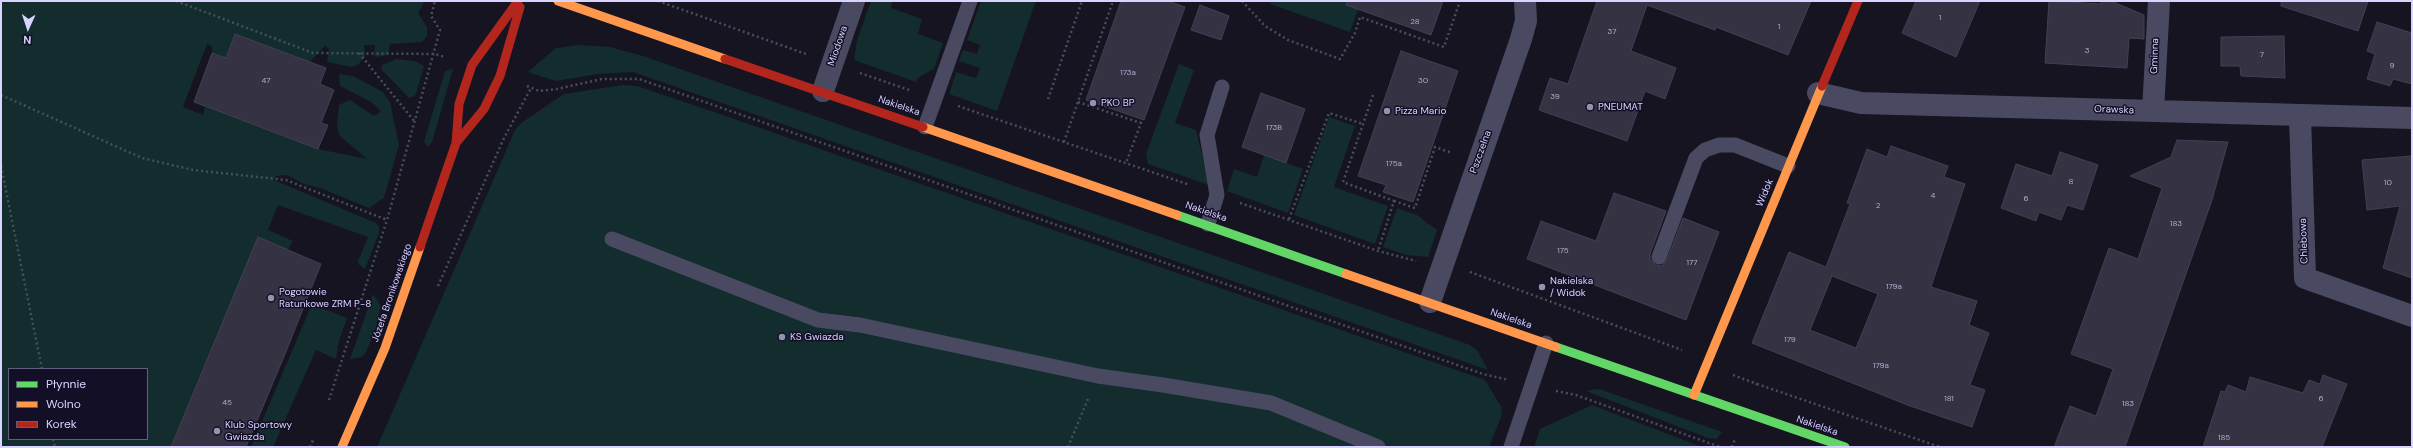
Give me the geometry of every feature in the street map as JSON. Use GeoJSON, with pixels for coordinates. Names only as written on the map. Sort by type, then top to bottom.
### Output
{"type":"FeatureCollection","features":[{"type":"Feature","properties":{"kind":"main road","name":"Józefa Bronikowskiego"},"geometry":{"type":"LineString","coordinates":[[342,447],[385,348],[456,144],[459,104],[472,65],[518,1]]}},
{"type":"Feature","properties":{"kind":"main road","name":"Józefa Bronikowskiego"},"geometry":{"type":"LineString","coordinates":[[456,144],[484,109],[500,76],[522,1]]}},
{"type":"Feature","properties":{"kind":"main road","name":"Nakielska"},"geometry":{"type":"LineString","coordinates":[[558,1],[1208,224],[1845,447]]}},
{"type":"Feature","properties":{"kind":"main road","name":"Widok"},"geometry":{"type":"LineString","coordinates":[[1694,395],[1818,93],[1858,1]]}},
{"type":"Feature","properties":{"kind":"street","name":"Miodowa"},"geometry":{"type":"LineString","coordinates":[[823,91],[854,1]]}},
{"type":"Feature","properties":{"kind":"street","name":"Pszczelna"},"geometry":{"type":"LineString","coordinates":[[1430,302],[1477,162],[1522,40],[1526,21],[1526,1]]}},
{"type":"Feature","properties":{"kind":"street","name":"Gminna"},"geometry":{"type":"LineString","coordinates":[[2153,112],[2159,1]]}},
{"type":"Feature","properties":{"kind":"street","name":"Orawska"},"geometry":{"type":"LineString","coordinates":[[1818,93],[1862,103],[2412,118]]}},
{"type":"Feature","properties":{"kind":"street","name":"Chlebowa"},"geometry":{"type":"LineString","coordinates":[[2300,115],[2305,278],[2412,316]]}},
{"type":"Feature","properties":{"kind":"lane"},"geometry":{"type":"LineString","coordinates":[[925,127],[934,98],[970,1]]}},
{"type":"Feature","properties":{"kind":"lane"},"geometry":{"type":"LineString","coordinates":[[1208,224],[1217,195],[1207,135],[1222,87]]}},
{"type":"Feature","properties":{"kind":"lane"},"geometry":{"type":"LineString","coordinates":[[1658,257],[1696,158],[1705,150],[1719,145],[1735,145],[1788,166]]}},
{"type":"Feature","properties":{"kind":"lane"},"geometry":{"type":"LineString","coordinates":[[612,239],[818,320],[860,325],[1098,376],[1271,403],[1378,447]]}},
{"type":"Feature","properties":{"kind":"lane"},"geometry":{"type":"LineString","coordinates":[[1511,447],[1546,343]]}},
{"type":"Feature","properties":{"kind":"path"},"geometry":{"type":"LineString","coordinates":[[176,1],[313,53],[435,54],[472,65]]}},
{"type":"Feature","properties":{"kind":"path"},"geometry":{"type":"LineString","coordinates":[[327,408],[387,220],[435,54],[440,30],[431,16],[435,1]]}},
{"type":"Feature","properties":{"kind":"path"},"geometry":{"type":"LineString","coordinates":[[658,1],[1378,251],[1410,260],[1442,265],[1479,274],[1686,352]]}},
{"type":"Feature","properties":{"kind":"path"},"geometry":{"type":"LineString","coordinates":[[1048,99],[1082,1]]}},
{"type":"Feature","properties":{"kind":"path"},"geometry":{"type":"LineString","coordinates":[[1064,142],[1113,1]]}},
{"type":"Feature","properties":{"kind":"path"},"geometry":{"type":"LineString","coordinates":[[1242,1],[1265,26],[1288,40],[1340,59],[1355,33],[1360,18],[1444,47],[1460,1]]}},
{"type":"Feature","properties":{"kind":"path"},"geometry":{"type":"LineString","coordinates":[[359,53],[415,122]]}},
{"type":"Feature","properties":{"kind":"path"},"geometry":{"type":"LineString","coordinates":[[500,76],[539,91],[557,89],[602,79],[639,79],[1482,374],[1576,395],[1720,447]]}},
{"type":"Feature","properties":{"kind":"path"},"geometry":{"type":"LineString","coordinates":[[435,294],[504,138],[532,88]]}},
{"type":"Feature","properties":{"kind":"path"},"geometry":{"type":"LineString","coordinates":[[1,95],[142,158],[193,170],[286,180],[387,220]]}},
{"type":"Feature","properties":{"kind":"path"},"geometry":{"type":"LineString","coordinates":[[1373,95],[1344,182],[1415,208],[1435,147],[1477,162]]}},
{"type":"Feature","properties":{"kind":"path"},"geometry":{"type":"LineString","coordinates":[[1078,102],[1124,115],[1141,123],[1126,164]]}},
{"type":"Feature","properties":{"kind":"path"},"geometry":{"type":"LineString","coordinates":[[1289,219],[1329,112],[1363,124]]}},
{"type":"Feature","properties":{"kind":"path"},"geometry":{"type":"LineString","coordinates":[[1,166],[42,368]]}},
{"type":"Feature","properties":{"kind":"path"},"geometry":{"type":"LineString","coordinates":[[1378,251],[1394,201]]}},
{"type":"Feature","properties":{"kind":"path"},"geometry":{"type":"LineString","coordinates":[[1732,374],[1940,447]]}},
{"type":"Feature","properties":{"kind":"path"},"geometry":{"type":"LineString","coordinates":[[1068,447],[1098,376]]}},
{"type":"Feature","properties":{"kind":"path"},"geometry":{"type":"LineString","coordinates":[[1732,447],[1757,384]]}},
{"type":"Feature","properties":{"kind":"path"},"geometry":{"type":"LineString","coordinates":[[310,447],[316,434]]}},
{"type":"Feature","properties":{"kind":"green space"},"geometry":{"type":"Polygon","coordinates":[[[1,1],[425,1],[418,13],[427,27],[427,36],[422,42],[391,44],[389,47],[389,54],[374,57],[375,45],[364,45],[365,56],[358,65],[351,67],[327,62],[329,49],[325,46],[310,62],[235,34],[226,58],[212,53],[212,47],[207,44],[183,107],[203,115],[205,107],[318,149],[367,159],[339,135],[337,123],[339,105],[350,100],[374,116],[381,111],[371,102],[340,86],[339,74],[353,76],[383,92],[390,102],[399,145],[384,198],[369,208],[320,188],[304,184],[287,175],[276,176],[274,180],[376,223],[379,226],[379,233],[365,269],[359,265],[358,261],[368,237],[278,205],[268,230],[293,241],[287,251],[219,332],[171,447],[1,447],[1,1]]]}},
{"type":"Feature","properties":{"kind":"green space"},"geometry":{"type":"Polygon","coordinates":[[[871,1],[893,1],[891,8],[922,19],[918,34],[943,43],[934,69],[919,77],[916,82],[854,60],[857,40],[871,1]]]}},
{"type":"Feature","properties":{"kind":"green space"},"geometry":{"type":"Polygon","coordinates":[[[981,1],[1036,1],[997,111],[949,94],[956,72],[976,78],[980,68],[959,61],[963,50],[977,54],[980,45],[967,40],[981,1]]]}},
{"type":"Feature","properties":{"kind":"green space"},"geometry":{"type":"Polygon","coordinates":[[[1271,1],[1361,1],[1350,32],[1270,4],[1271,1]]]}},
{"type":"Feature","properties":{"kind":"green space"},"geometry":{"type":"Polygon","coordinates":[[[580,45],[610,47],[643,56],[1470,345],[1477,350],[1488,370],[633,72],[598,74],[556,81],[528,72],[556,48],[580,45]]]}},
{"type":"Feature","properties":{"kind":"green space"},"geometry":{"type":"Polygon","coordinates":[[[396,59],[415,61],[424,66],[416,94],[413,97],[409,98],[381,69],[382,65],[396,59]]]}},
{"type":"Feature","properties":{"kind":"green space"},"geometry":{"type":"Polygon","coordinates":[[[1179,64],[1194,70],[1175,123],[1196,130],[1209,185],[1148,164],[1146,154],[1179,64]]]}},
{"type":"Feature","properties":{"kind":"green space"},"geometry":{"type":"Polygon","coordinates":[[[453,69],[432,142],[428,147],[424,142],[445,71],[453,69]]]}},
{"type":"Feature","properties":{"kind":"green space","name":"KS Gwiazda"},"geometry":{"type":"Polygon","coordinates":[[[623,85],[637,86],[714,112],[1485,380],[1502,408],[1501,417],[1489,447],[377,447],[515,130],[521,123],[564,94],[623,85]]]}},
{"type":"Feature","properties":{"kind":"green space"},"geometry":{"type":"Polygon","coordinates":[[[1329,117],[1355,126],[1334,187],[1388,206],[1375,244],[1294,215],[1329,117]]]}},
{"type":"Feature","properties":{"kind":"green space"},"geometry":{"type":"Polygon","coordinates":[[[1264,155],[1303,169],[1288,213],[1227,191],[1234,169],[1257,177],[1264,155]]]}},
{"type":"Feature","properties":{"kind":"green space"},"geometry":{"type":"Polygon","coordinates":[[[1397,208],[1417,215],[1437,230],[1428,257],[1406,255],[1383,247],[1397,208]]]}},
{"type":"Feature","properties":{"kind":"green space"},"geometry":{"type":"Polygon","coordinates":[[[373,294],[381,306],[375,331],[366,352],[362,357],[350,359],[373,294]]]}},
{"type":"Feature","properties":{"kind":"green space"},"geometry":{"type":"Polygon","coordinates":[[[312,304],[347,318],[339,341],[336,359],[316,350],[273,447],[251,447],[312,304]]]}},
{"type":"Feature","properties":{"kind":"green space"},"geometry":{"type":"Polygon","coordinates":[[[1596,389],[1722,432],[1717,439],[1708,438],[1586,391],[1596,389]]]}},
{"type":"Feature","properties":{"kind":"green space"},"geometry":{"type":"Polygon","coordinates":[[[1592,405],[1702,447],[1534,447],[1540,429],[1592,405]]]}},
{"type":"Feature","properties":{"kind":"building"},"geometry":{"type":"Polygon","coordinates":[[[1121,1],[1168,1],[1185,7],[1144,120],[1086,100],[1121,1]]]}},
{"type":"Feature","properties":{"kind":"building"},"geometry":{"type":"Polygon","coordinates":[[[1347,1],[1443,1],[1431,35],[1346,5],[1347,1]]]}},
{"type":"Feature","properties":{"kind":"building"},"geometry":{"type":"Polygon","coordinates":[[[1597,1],[1811,1],[1788,55],[1716,27],[1715,30],[1647,5],[1631,51],[1676,68],[1665,99],[1645,91],[1627,141],[1539,110],[1550,78],[1568,84],[1597,1]]]}},
{"type":"Feature","properties":{"kind":"building"},"geometry":{"type":"Polygon","coordinates":[[[1916,1],[1980,1],[1956,57],[1902,33],[1916,1]]]}},
{"type":"Feature","properties":{"kind":"building"},"geometry":{"type":"Polygon","coordinates":[[[2049,1],[2101,4],[2101,1],[2111,1],[2144,15],[2144,39],[2129,38],[2127,68],[2045,63],[2049,1]]]}},
{"type":"Feature","properties":{"kind":"building"},"geometry":{"type":"Polygon","coordinates":[[[2281,1],[2368,1],[2358,31],[2281,6],[2281,1]]]}},
{"type":"Feature","properties":{"kind":"building"},"geometry":{"type":"Polygon","coordinates":[[[1200,5],[1229,16],[1221,40],[1191,30],[1200,5]]]}},
{"type":"Feature","properties":{"kind":"building"},"geometry":{"type":"Polygon","coordinates":[[[2377,22],[2412,33],[2412,84],[2393,79],[2390,86],[2367,79],[2375,54],[2367,51],[2377,22]]]}},
{"type":"Feature","properties":{"kind":"building"},"geometry":{"type":"Polygon","coordinates":[[[235,34],[326,68],[320,84],[334,90],[321,123],[328,125],[318,149],[194,102],[212,53],[226,58],[235,34]]]}},
{"type":"Feature","properties":{"kind":"building"},"geometry":{"type":"Polygon","coordinates":[[[2284,36],[2285,78],[2241,76],[2240,66],[2221,66],[2221,37],[2284,36]]]}},
{"type":"Feature","properties":{"kind":"building"},"geometry":{"type":"Polygon","coordinates":[[[1401,51],[1458,71],[1413,202],[1383,192],[1386,185],[1358,176],[1401,51]]]}},
{"type":"Feature","properties":{"kind":"building"},"geometry":{"type":"Polygon","coordinates":[[[1261,93],[1305,109],[1286,163],[1242,147],[1261,93]]]}},
{"type":"Feature","properties":{"kind":"building"},"geometry":{"type":"Polygon","coordinates":[[[2177,140],[2228,142],[2212,200],[2125,447],[2054,447],[2070,406],[2096,416],[2113,369],[2071,354],[2109,248],[2138,259],[2162,188],[2130,176],[2171,157],[2177,140]]]}},
{"type":"Feature","properties":{"kind":"building"},"geometry":{"type":"Polygon","coordinates":[[[1891,146],[1948,166],[1944,177],[1965,184],[1931,287],[1977,301],[1969,325],[1989,333],[1970,385],[1985,390],[1972,427],[1910,406],[1752,343],[1789,252],[1826,267],[1850,204],[1847,203],[1867,149],[1887,157],[1891,146]],[[1832,276],[1810,330],[1856,348],[1878,294],[1832,276]]]}},
{"type":"Feature","properties":{"kind":"building"},"geometry":{"type":"Polygon","coordinates":[[[2060,152],[2098,165],[2083,210],[2067,205],[2061,220],[2039,212],[2036,221],[2001,208],[2016,164],[2052,176],[2060,152]]]}},
{"type":"Feature","properties":{"kind":"building"},"geometry":{"type":"Polygon","coordinates":[[[2412,156],[2412,278],[2383,268],[2400,206],[2367,210],[2362,160],[2412,156]]]}},
{"type":"Feature","properties":{"kind":"building"},"geometry":{"type":"Polygon","coordinates":[[[1614,193],[1666,211],[1650,254],[1650,259],[1656,265],[1661,266],[1667,260],[1683,218],[1719,232],[1686,320],[1527,259],[1541,221],[1596,241],[1614,193]]]}},
{"type":"Feature","properties":{"kind":"building"},"geometry":{"type":"Polygon","coordinates":[[[258,237],[321,264],[283,359],[246,447],[171,447],[258,237]]]}},
{"type":"Feature","properties":{"kind":"building"},"geometry":{"type":"Polygon","coordinates":[[[2323,375],[2347,384],[2322,447],[2203,447],[2221,391],[2225,392],[2228,385],[2246,392],[2250,377],[2303,393],[2309,380],[2320,384],[2323,375]]]}},
{"type":"Feature","properties":{"kind":"traffic: fast"},"geometry":{"type":"LineString","coordinates":[[1177,215],[1346,274]]}},
{"type":"Feature","properties":{"kind":"traffic: fast"},"geometry":{"type":"LineString","coordinates":[[1556,347],[1845,447]]}},
{"type":"Feature","properties":{"kind":"traffic: slow"},"geometry":{"type":"LineString","coordinates":[[558,1],[725,59]]}},
{"type":"Feature","properties":{"kind":"traffic: slow"},"geometry":{"type":"LineString","coordinates":[[1694,395],[1822,86]]}},
{"type":"Feature","properties":{"kind":"traffic: slow"},"geometry":{"type":"LineString","coordinates":[[923,127],[1177,215]]}},
{"type":"Feature","properties":{"kind":"traffic: slow"},"geometry":{"type":"LineString","coordinates":[[342,447],[385,348],[420,247]]}},
{"type":"Feature","properties":{"kind":"traffic: slow"},"geometry":{"type":"LineString","coordinates":[[1346,274],[1556,347]]}},
{"type":"Feature","properties":{"kind":"traffic: jam"},"geometry":{"type":"LineString","coordinates":[[420,247],[456,143],[459,104],[472,65],[518,1]]}},
{"type":"Feature","properties":{"kind":"traffic: jam"},"geometry":{"type":"LineString","coordinates":[[1822,86],[1858,1]]}},
{"type":"Feature","properties":{"kind":"traffic: jam"},"geometry":{"type":"LineString","coordinates":[[456,143],[484,109],[500,76],[520,7]]}},
{"type":"Feature","properties":{"kind":"traffic: jam"},"geometry":{"type":"LineString","coordinates":[[725,59],[923,127]]}},
{"type":"Feature","properties":{"kind":"place","name":"PKO BP"},"geometry":{"type":"Point","coordinates":[1093,103]}},
{"type":"Feature","properties":{"kind":"place","name":"PNEUMAT"},"geometry":{"type":"Point","coordinates":[1590,107]}},
{"type":"Feature","properties":{"kind":"place","name":"Pizza Mario"},"geometry":{"type":"Point","coordinates":[1387,111]}},
{"type":"Feature","properties":{"kind":"place","name":"Nakielska / Widok"},"geometry":{"type":"Point","coordinates":[1542,287]}},
{"type":"Feature","properties":{"kind":"place","name":"Pogotowie Ratunkowe ZRM P-8"},"geometry":{"type":"Point","coordinates":[271,298]}},
{"type":"Feature","properties":{"kind":"place","name":"KS Gwiazda"},"geometry":{"type":"Point","coordinates":[782,337]}},
{"type":"Feature","properties":{"kind":"place","name":"Klub Sportowy Gwiazda"},"geometry":{"type":"Point","coordinates":[217,431]}}]}
